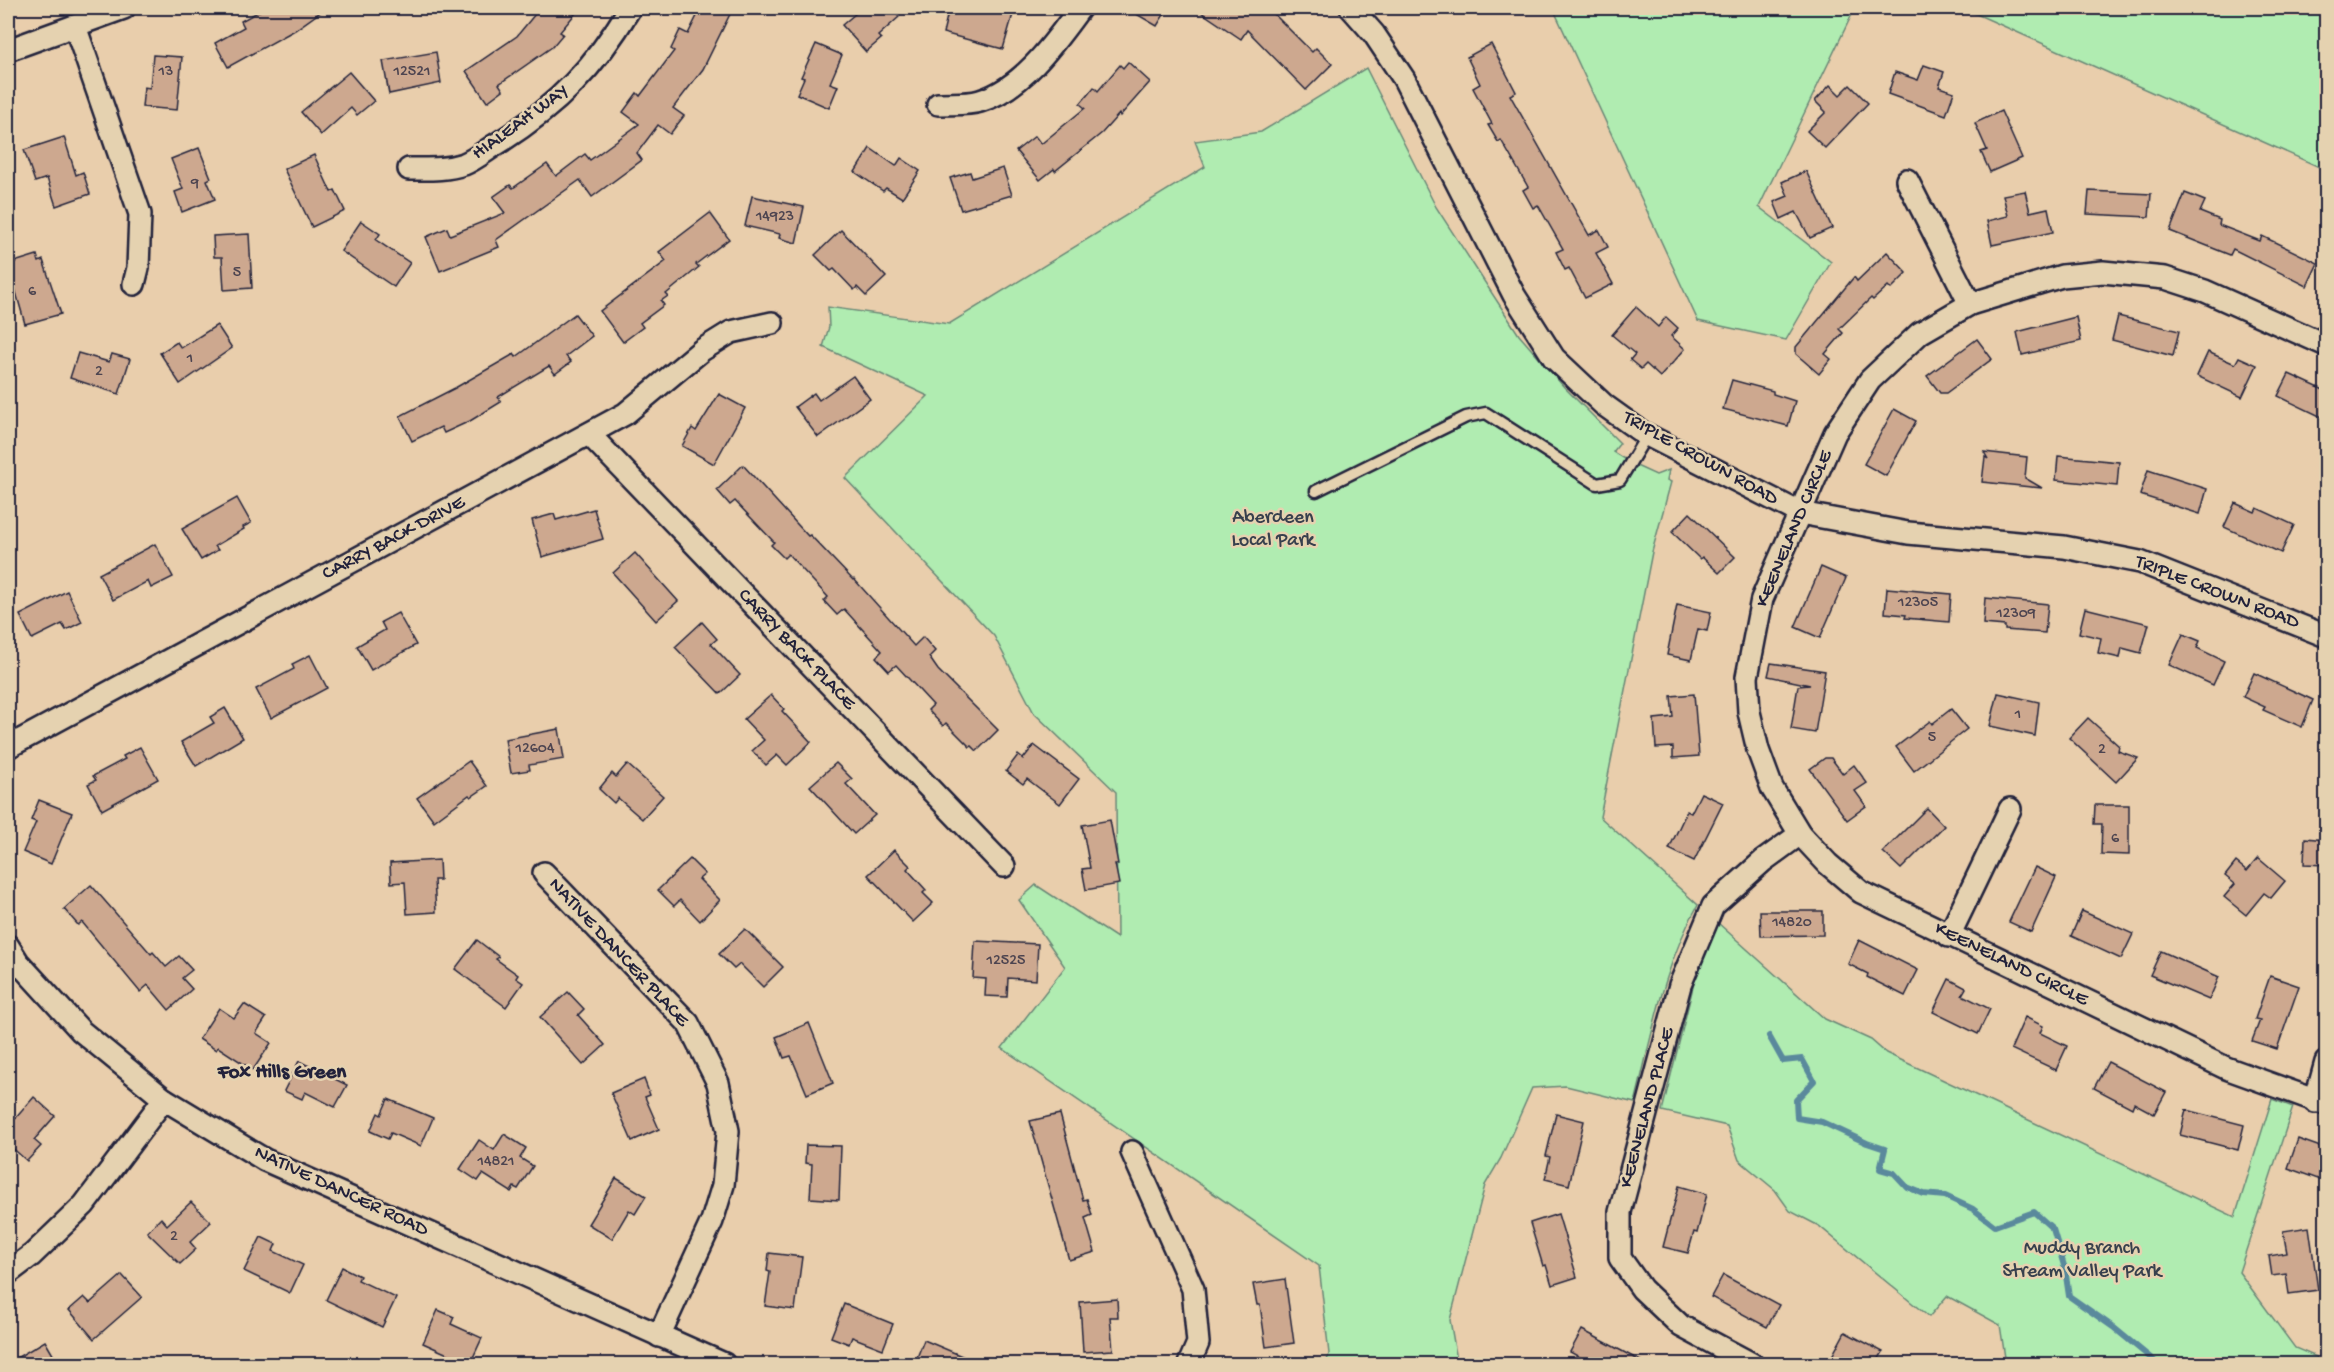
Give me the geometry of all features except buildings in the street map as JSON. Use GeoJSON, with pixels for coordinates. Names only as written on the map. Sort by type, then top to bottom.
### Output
{"type":"FeatureCollection","features":[{"type":"Feature","properties":{"kind":"street"},"geometry":{"type":"LineString","coordinates":[[8,50],[124,8]]}},
{"type":"Feature","properties":{"kind":"street","name":"HIALEAH WAY"},"geometry":{"type":"LineString","coordinates":[[409,169],[445,169],[466,163],[520,129],[570,89],[593,64],[630,8]]}},
{"type":"Feature","properties":{"kind":"street"},"geometry":{"type":"LineString","coordinates":[[938,104],[977,102],[999,94],[1045,55],[1080,8]]}},
{"type":"Feature","properties":{"kind":"street","name":"TRIPLE CROWN ROAD"},"geometry":{"type":"LineString","coordinates":[[1350,8],[1374,34],[1404,79],[1515,295],[1554,358],[1604,405],[1647,435],[1800,513],[1908,533],[2064,547],[2140,562],[2326,636]]}},
{"type":"Feature","properties":{"kind":"street"},"geometry":{"type":"LineString","coordinates":[[75,26],[140,214],[138,268],[134,284]]}},
{"type":"Feature","properties":{"kind":"street"},"geometry":{"type":"LineString","coordinates":[[1907,180],[1970,304]]}},
{"type":"Feature","properties":{"kind":"street","name":"KEENELAND CIRCLE"},"geometry":{"type":"LineString","coordinates":[[2321,1103],[2226,1068],[1861,892],[1828,864],[1800,834],[1772,788],[1758,750],[1749,712],[1747,677],[1762,598],[1835,433],[1869,380],[1920,333],[1970,304],[2062,276],[2103,272],[2165,278],[2205,291],[2326,345]]}},
{"type":"Feature","properties":{"kind":"street","name":"CARRY BACK DRIVE"},"geometry":{"type":"LineString","coordinates":[[8,747],[625,414],[702,350],[731,332],[772,323]]}},
{"type":"Feature","properties":{"kind":"street","name":"CARRY BACK PLACE"},"geometry":{"type":"LineString","coordinates":[[589,434],[1004,866]]}},
{"type":"Feature","properties":{"kind":"street"},"geometry":{"type":"LineString","coordinates":[[1949,936],[2010,809]]}},
{"type":"Feature","properties":{"kind":"street","name":"KEENELAND PLACE"},"geometry":{"type":"LineString","coordinates":[[1752,1365],[1681,1326],[1642,1290],[1620,1258],[1620,1212],[1680,985],[1713,906],[1762,861],[1800,834]]}},
{"type":"Feature","properties":{"kind":"street","name":"NATIVE DANCER PLACE"},"geometry":{"type":"LineString","coordinates":[[544,873],[688,1023],[718,1083],[728,1131],[723,1185],[712,1221],[659,1336]]}},
{"type":"Feature","properties":{"kind":"street","name":"NATIVE DANCER ROAD"},"geometry":{"type":"LineString","coordinates":[[8,946],[18,962],[81,1031],[164,1099],[265,1160],[724,1365]]}},
{"type":"Feature","properties":{"kind":"street"},"geometry":{"type":"LineString","coordinates":[[2321,1103],[2326,1062]]}},
{"type":"Feature","properties":{"kind":"street"},"geometry":{"type":"LineString","coordinates":[[8,1273],[32,1255],[84,1205],[164,1099]]}},
{"type":"Feature","properties":{"kind":"street"},"geometry":{"type":"LineString","coordinates":[[1132,1152],[1193,1289],[1198,1343],[1189,1365]]}},
{"type":"Feature","properties":{"kind":"lane"},"geometry":{"type":"LineString","coordinates":[[1316,491],[1466,417],[1486,413],[1597,484],[1620,480],[1647,435]]}},
{"type":"Feature","properties":{"kind":"green space"},"geometry":{"type":"Polygon","coordinates":[[[1553,8],[1855,8],[1759,207],[1831,262],[1786,340],[1698,321],[1553,8]]]}},
{"type":"Feature","properties":{"kind":"green space"},"geometry":{"type":"Polygon","coordinates":[[[1963,8],[2326,8],[2326,170],[1963,8]]]}},
{"type":"Feature","properties":{"kind":"green space","name":"Aberdeen Local Park"},"geometry":{"type":"Polygon","coordinates":[[[1366,68],[1436,207],[1519,335],[1564,387],[1620,443],[1613,452],[1656,475],[1669,470],[1667,480],[1671,482],[1652,552],[1600,817],[1698,905],[1686,928],[1667,977],[1635,1103],[1566,1086],[1532,1088],[1501,1158],[1485,1185],[1450,1320],[1456,1364],[1326,1364],[1329,1354],[1319,1266],[1002,1048],[1065,967],[1019,900],[1036,885],[1117,938],[1116,792],[1034,713],[994,636],[845,478],[928,396],[823,347],[829,327],[828,307],[949,324],[1205,167],[1195,141],[1261,132],[1366,68]]]}},
{"type":"Feature","properties":{"kind":"green space","name":"Muddy Branch Stream Valley Park"},"geometry":{"type":"Polygon","coordinates":[[[1718,923],[1825,1019],[1871,1040],[1886,1053],[2235,1217],[2272,1099],[2293,1107],[2239,1272],[2295,1348],[2326,1361],[2326,1364],[2006,1364],[2000,1325],[1947,1296],[1929,1317],[1819,1226],[1790,1211],[1775,1190],[1739,1160],[1727,1126],[1662,1111],[1700,959],[1718,923]]]}},
{"type":"Feature","properties":{"kind":"waterway"},"geometry":{"type":"LineString","coordinates":[[1769,1036],[1783,1061],[1802,1059],[1814,1081],[1796,1100],[1797,1118],[1822,1122],[1885,1149],[1880,1169],[1894,1173],[1907,1187],[1924,1194],[1945,1196],[1973,1209],[1995,1226],[2034,1212],[2053,1229],[2065,1269],[2069,1296],[2113,1327],[2158,1364]]}},
{"type":"Feature","properties":{"kind":"district","name":"Fox Hills Green"},"geometry":{"type":"Point","coordinates":[282,1073]}}]}
